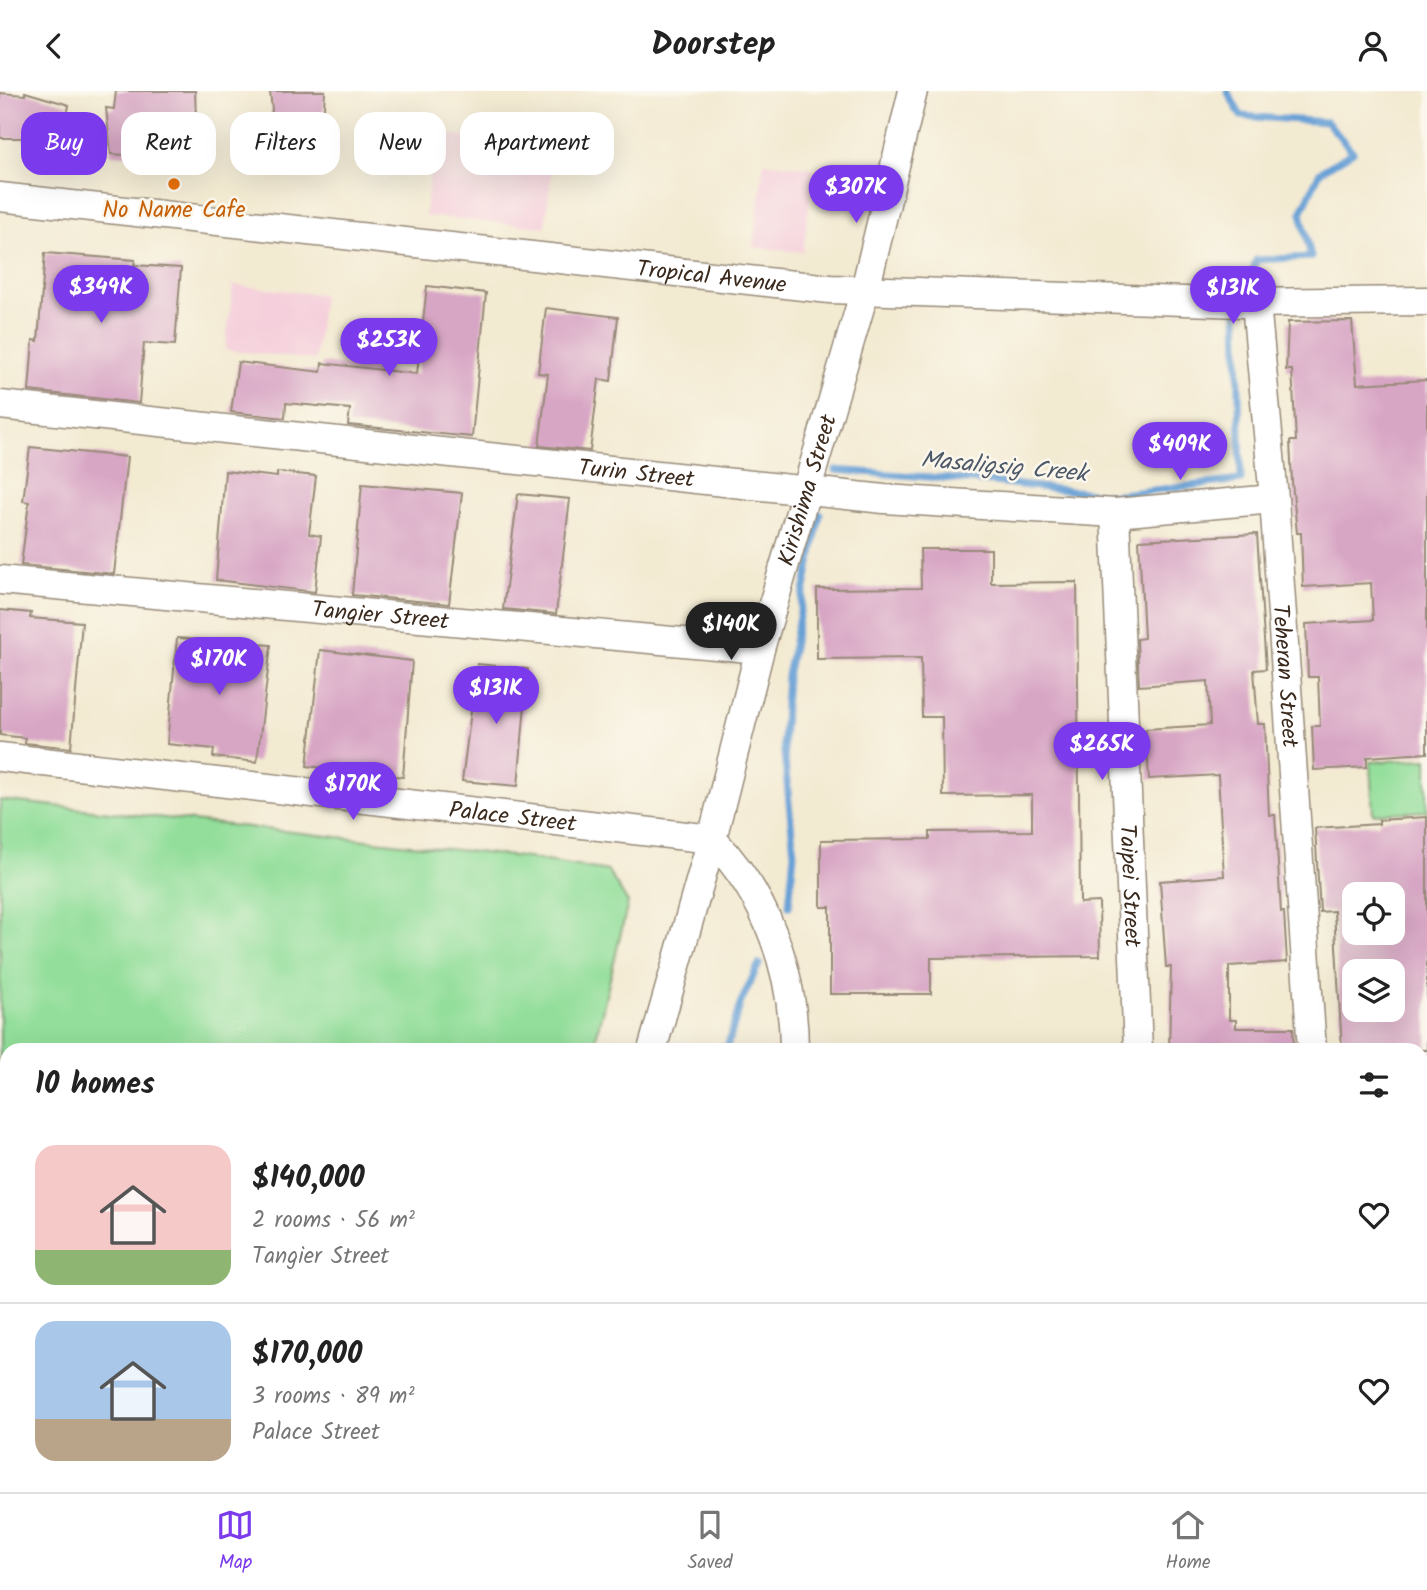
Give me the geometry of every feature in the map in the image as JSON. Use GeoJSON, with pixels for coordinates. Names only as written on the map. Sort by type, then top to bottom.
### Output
{"type":"FeatureCollection","features":[{"type":"Feature","properties":{"kind":"street","name":"Kirishima Street"},"geometry":{"type":"LineString","coordinates":[[654,1043],[712,839],[760,649],[865,290],[913,91]]}},
{"type":"Feature","properties":{"kind":"street","name":"Tropical Avenue"},"geometry":{"type":"LineString","coordinates":[[0,197],[830,289],[1256,303],[1427,301]]}},
{"type":"Feature","properties":{"kind":"street","name":"Teheran Street"},"geometry":{"type":"LineString","coordinates":[[1256,303],[1274,499],[1312,1043]]}},
{"type":"Feature","properties":{"kind":"street","name":"Turin Street"},"geometry":{"type":"LineString","coordinates":[[0,405],[805,493],[1115,513],[1274,499]]}},
{"type":"Feature","properties":{"kind":"street","name":"Taipei Street"},"geometry":{"type":"LineString","coordinates":[[1115,513],[1138,1043]]}},
{"type":"Feature","properties":{"kind":"street","name":"Tangier Street"},"geometry":{"type":"LineString","coordinates":[[0,580],[760,649]]}},
{"type":"Feature","properties":{"kind":"street","name":"Palace Street"},"geometry":{"type":"LineString","coordinates":[[0,757],[712,839]]}},
{"type":"Feature","properties":{"kind":"street"},"geometry":{"type":"LineString","coordinates":[[712,839],[748,882],[766,918],[785,968],[794,1011],[794,1043]]}},
{"type":"Feature","properties":{"kind":"shaded area"},"geometry":{"type":"Polygon","coordinates":[[[446,134],[460,136],[460,175],[552,175],[545,227],[425,216],[430,175],[446,175],[446,134]]]}},
{"type":"Feature","properties":{"kind":"shaded area"},"geometry":{"type":"Polygon","coordinates":[[[764,162],[814,168],[803,252],[753,247],[764,162]]]}},
{"type":"Feature","properties":{"kind":"shaded area"},"geometry":{"type":"Polygon","coordinates":[[[233,285],[323,295],[315,360],[225,350],[233,285]]]}},
{"type":"Feature","properties":{"kind":"green space"},"geometry":{"type":"Polygon","coordinates":[[[1427,759],[1427,811],[1373,814],[1370,762],[1427,759]]]}},
{"type":"Feature","properties":{"kind":"green space"},"geometry":{"type":"Polygon","coordinates":[[[0,800],[521,857],[608,871],[628,903],[595,1043],[0,1043],[0,800]]]}},
{"type":"Feature","properties":{"kind":"building"},"geometry":{"type":"Polygon","coordinates":[[[116,91],[195,91],[196,112],[121,112],[121,155],[111,154],[106,108],[114,109],[116,91]]]}},
{"type":"Feature","properties":{"kind":"building"},"geometry":{"type":"Polygon","coordinates":[[[270,91],[325,91],[324,112],[272,110],[270,91]]]}},
{"type":"Feature","properties":{"kind":"building"},"geometry":{"type":"Polygon","coordinates":[[[25,92],[69,105],[68,112],[21,112],[21,138],[0,138],[0,93],[25,95],[25,92]]]}},
{"type":"Feature","properties":{"kind":"building"},"geometry":{"type":"Polygon","coordinates":[[[45,253],[135,260],[134,265],[181,268],[175,345],[144,343],[139,403],[29,391],[33,340],[38,341],[45,253]]]}},
{"type":"Feature","properties":{"kind":"building"},"geometry":{"type":"Polygon","coordinates":[[[427,286],[486,293],[472,437],[348,425],[350,409],[286,403],[285,418],[231,412],[238,362],[321,372],[322,363],[417,374],[427,286]]]}},
{"type":"Feature","properties":{"kind":"building"},"geometry":{"type":"Polygon","coordinates":[[[546,308],[618,317],[611,381],[599,379],[590,451],[539,446],[548,374],[538,373],[546,308]]]}},
{"type":"Feature","properties":{"kind":"building"},"geometry":{"type":"Polygon","coordinates":[[[1352,321],[1357,384],[1427,380],[1427,753],[1367,757],[1367,767],[1314,770],[1312,726],[1320,726],[1318,677],[1308,677],[1306,624],[1373,620],[1371,583],[1303,587],[1301,533],[1297,533],[1292,482],[1290,441],[1296,441],[1292,370],[1286,370],[1288,322],[1352,321]]]}},
{"type":"Feature","properties":{"kind":"building"},"geometry":{"type":"Polygon","coordinates":[[[30,447],[127,457],[114,574],[21,565],[29,502],[23,501],[30,447]]]}},
{"type":"Feature","properties":{"kind":"building"},"geometry":{"type":"Polygon","coordinates":[[[225,471],[277,477],[277,472],[316,476],[309,534],[321,536],[315,592],[216,580],[225,471]]]}},
{"type":"Feature","properties":{"kind":"building"},"geometry":{"type":"Polygon","coordinates":[[[362,484],[462,493],[449,604],[352,595],[362,484]]]}},
{"type":"Feature","properties":{"kind":"building"},"geometry":{"type":"Polygon","coordinates":[[[518,494],[570,499],[556,614],[503,609],[518,494]]]}},
{"type":"Feature","properties":{"kind":"building"},"geometry":{"type":"Polygon","coordinates":[[[1257,534],[1266,669],[1254,670],[1258,724],[1265,724],[1269,815],[1275,815],[1287,962],[1229,966],[1229,1020],[1236,1020],[1236,1028],[1293,1028],[1294,1043],[1169,1043],[1171,967],[1166,967],[1160,881],[1224,876],[1218,775],[1149,779],[1146,729],[1210,725],[1208,681],[1139,686],[1137,639],[1144,638],[1139,540],[1257,534]]]}},
{"type":"Feature","properties":{"kind":"building"},"geometry":{"type":"Polygon","coordinates":[[[920,549],[991,549],[991,583],[1077,582],[1080,903],[1099,902],[1100,956],[931,958],[931,994],[830,994],[830,907],[821,907],[821,840],[930,839],[930,832],[1032,831],[1032,795],[943,796],[942,717],[922,717],[921,658],[817,659],[817,589],[921,588],[920,549]]]}},
{"type":"Feature","properties":{"kind":"building"},"geometry":{"type":"Polygon","coordinates":[[[0,610],[31,613],[30,618],[82,622],[71,748],[25,743],[25,738],[0,735],[0,610]]]}},
{"type":"Feature","properties":{"kind":"building"},"geometry":{"type":"Polygon","coordinates":[[[177,638],[271,645],[257,762],[213,757],[214,749],[167,744],[177,638]]]}},
{"type":"Feature","properties":{"kind":"building"},"geometry":{"type":"Polygon","coordinates":[[[320,650],[412,661],[403,777],[307,766],[320,650]]]}},
{"type":"Feature","properties":{"kind":"building"},"geometry":{"type":"Polygon","coordinates":[[[477,664],[528,669],[518,786],[462,781],[477,664]]]}},
{"type":"Feature","properties":{"kind":"building"},"geometry":{"type":"Polygon","coordinates":[[[1427,817],[1427,1043],[1342,1043],[1334,911],[1320,912],[1315,828],[1379,824],[1379,820],[1427,817]]]}},
{"type":"Feature","properties":{"kind":"waterway"},"geometry":{"type":"LineString","coordinates":[[1227,91],[1241,116],[1327,122],[1353,152],[1320,172],[1301,213],[1311,257],[1256,260],[1245,297]]}},
{"type":"Feature","properties":{"kind":"waterway","name":"Masaligsig Creek"},"geometry":{"type":"LineString","coordinates":[[836,470],[993,482],[1111,495],[1241,480],[1237,309]]}},
{"type":"Feature","properties":{"kind":"waterway","name":"Masaligsig Creek"},"geometry":{"type":"LineString","coordinates":[[789,906],[794,853],[783,741],[787,676],[820,514]]}},
{"type":"Feature","properties":{"kind":"waterway","name":"Masaligsig Creek"},"geometry":{"type":"LineString","coordinates":[[728,1043],[741,1002],[759,964]]}},
{"type":"Feature","properties":{"kind":"place","name":"No Name Cafe"},"geometry":{"type":"Point","coordinates":[174,184]}}]}
